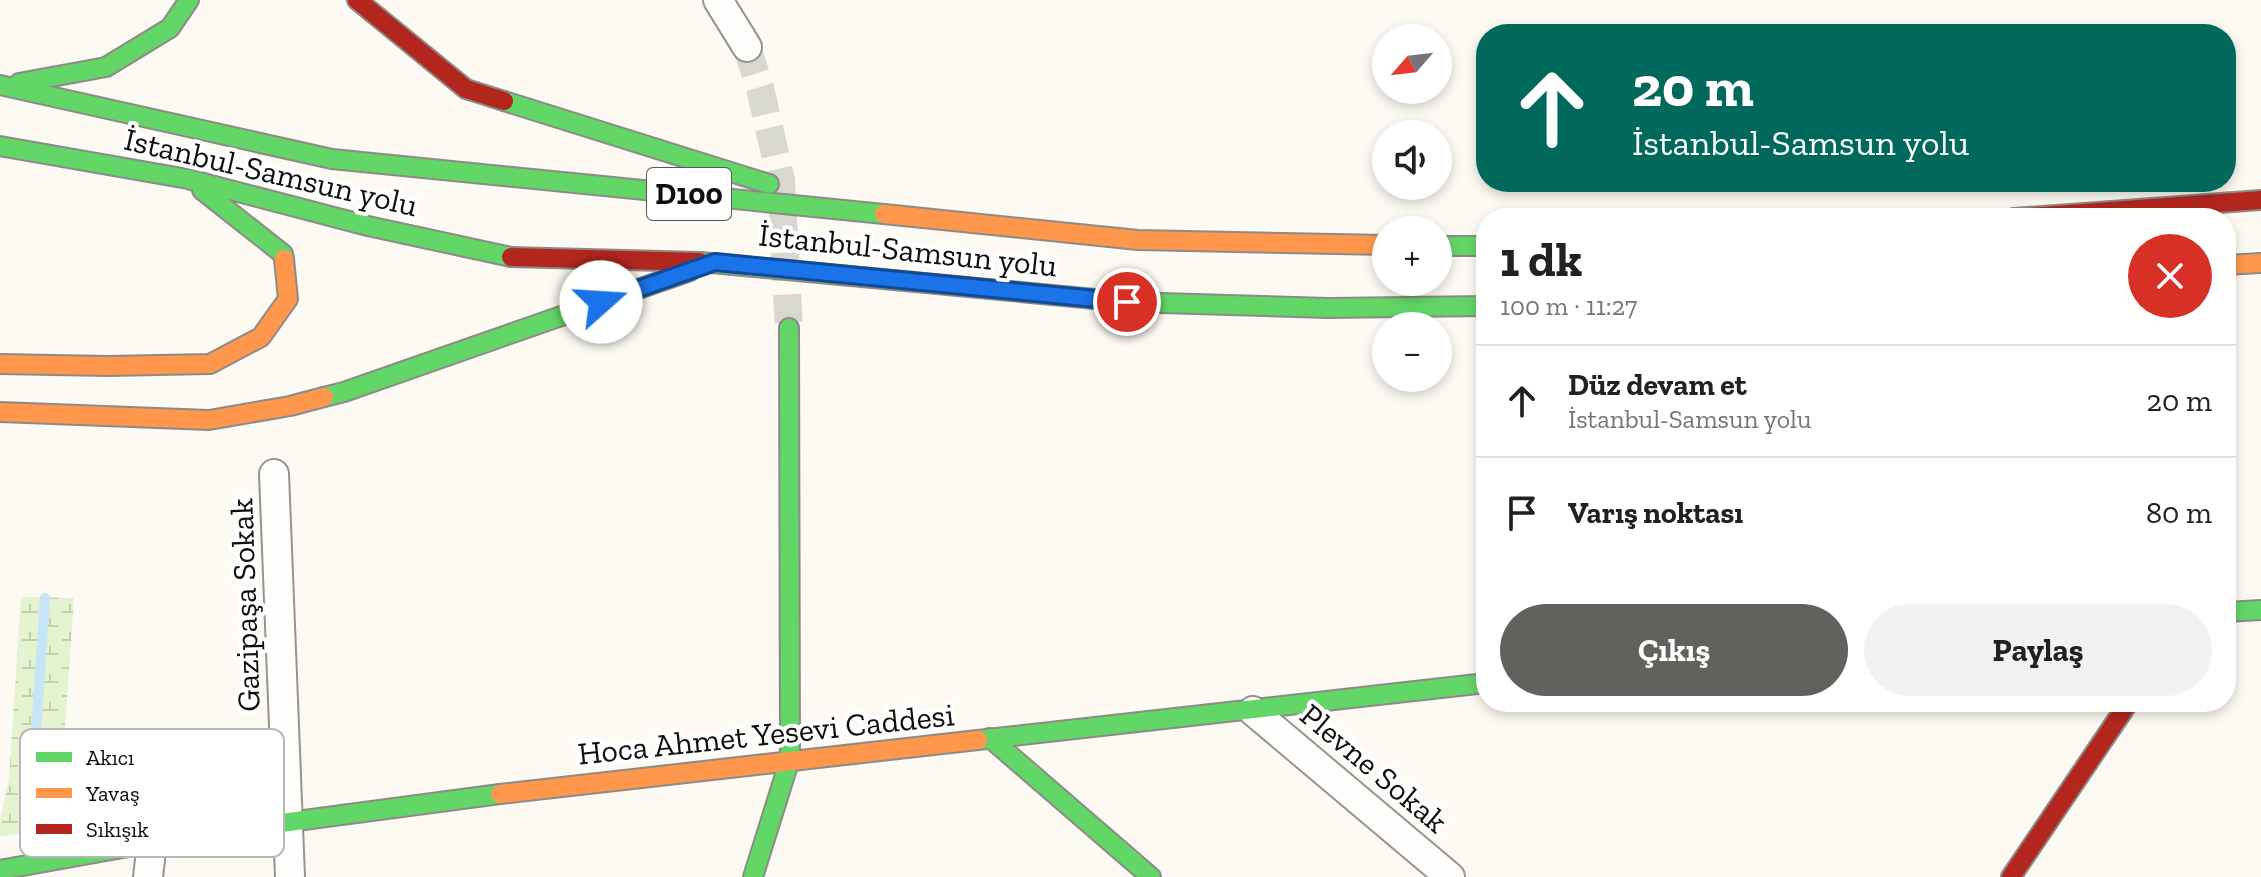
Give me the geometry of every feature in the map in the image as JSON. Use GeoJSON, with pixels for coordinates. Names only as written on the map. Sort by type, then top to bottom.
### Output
{"type":"FeatureCollection","features":[{"type":"Feature","properties":{"kind":"main road"},"geometry":{"type":"LineString","coordinates":[[1,86],[106,67],[170,28],[189,0]]}},
{"type":"Feature","properties":{"kind":"main road"},"geometry":{"type":"LineString","coordinates":[[357,0],[466,89],[855,211]]}},
{"type":"Feature","properties":{"kind":"main road","name":"İstanbul-Samsun yolu"},"geometry":{"type":"LineString","coordinates":[[1,86],[332,159],[1138,240],[1372,245]]}},
{"type":"Feature","properties":{"kind":"main road","name":"İstanbul-Samsun yolu"},"geometry":{"type":"LineString","coordinates":[[0,146],[188,179],[368,226],[506,257],[715,262],[1127,302],[1328,308],[1476,306]]}},
{"type":"Feature","properties":{"kind":"main road"},"geometry":{"type":"LineString","coordinates":[[0,364],[210,364],[261,337],[288,299],[283,254],[188,179]]}},
{"type":"Feature","properties":{"kind":"main road"},"geometry":{"type":"LineString","coordinates":[[2151,208],[2261,200]]}},
{"type":"Feature","properties":{"kind":"main road"},"geometry":{"type":"LineString","coordinates":[[1452,246],[1476,246]]}},
{"type":"Feature","properties":{"kind":"main road"},"geometry":{"type":"LineString","coordinates":[[0,412],[209,420],[290,406],[344,392],[715,262]]}},
{"type":"Feature","properties":{"kind":"main road"},"geometry":{"type":"LineString","coordinates":[[2236,264],[2261,263]]}},
{"type":"Feature","properties":{"kind":"main road"},"geometry":{"type":"LineString","coordinates":[[753,877],[790,759],[789,328]]}},
{"type":"Feature","properties":{"kind":"main road"},"geometry":{"type":"LineString","coordinates":[[2236,611],[2261,610]]}},
{"type":"Feature","properties":{"kind":"main road","name":"Hoca Ahmet Yesevi Caddesi"},"geometry":{"type":"LineString","coordinates":[[284,821],[790,759],[1253,711],[1476,684]]}},
{"type":"Feature","properties":{"kind":"main road"},"geometry":{"type":"LineString","coordinates":[[2011,877],[2122,712]]}},
{"type":"Feature","properties":{"kind":"main road"},"geometry":{"type":"LineString","coordinates":[[990,738],[1151,877]]}},
{"type":"Feature","properties":{"kind":"main road","name":"Hoca Ahmet Yesevi Caddesi"},"geometry":{"type":"LineString","coordinates":[[0,870],[62,857]]}},
{"type":"Feature","properties":{"kind":"main road"},"geometry":{"type":"LineString","coordinates":[[92,877],[95,857]]}},
{"type":"Feature","properties":{"kind":"street"},"geometry":{"type":"LineString","coordinates":[[718,0],[747,47]]}},
{"type":"Feature","properties":{"kind":"street","name":"Gazipaşa Sokak"},"geometry":{"type":"LineString","coordinates":[[274,474],[290,877]]}},
{"type":"Feature","properties":{"kind":"street","name":"Plevne Sokak"},"geometry":{"type":"LineString","coordinates":[[1253,711],[1450,877]]}},
{"type":"Feature","properties":{"kind":"street"},"geometry":{"type":"LineString","coordinates":[[148,877],[150,857]]}},
{"type":"Feature","properties":{"kind":"green space"},"geometry":{"type":"Polygon","coordinates":[[[21,597],[74,598],[65,729],[20,729],[20,834],[0,837],[0,820],[9,779],[21,597]]]}},
{"type":"Feature","properties":{"kind":"waterway"},"geometry":{"type":"LineString","coordinates":[[36,729],[45,598]]}},
{"type":"Feature","properties":{"kind":"tunnel"},"geometry":{"type":"LineString","coordinates":[[747,47],[760,88],[781,180],[789,328]]}},
{"type":"Feature","properties":{"kind":"traffic: fast"},"geometry":{"type":"LineString","coordinates":[[19,83],[106,67],[170,28],[189,0]]}},
{"type":"Feature","properties":{"kind":"traffic: fast"},"geometry":{"type":"LineString","coordinates":[[0,85],[332,159],[884,214]]}},
{"type":"Feature","properties":{"kind":"traffic: fast"},"geometry":{"type":"LineString","coordinates":[[504,101],[769,184]]}},
{"type":"Feature","properties":{"kind":"traffic: fast"},"geometry":{"type":"LineString","coordinates":[[0,146],[188,179],[368,226],[511,257]]}},
{"type":"Feature","properties":{"kind":"traffic: fast"},"geometry":{"type":"LineString","coordinates":[[202,190],[283,254],[284,259]]}},
{"type":"Feature","properties":{"kind":"traffic: fast"},"geometry":{"type":"LineString","coordinates":[[1452,246],[1476,246]]}},
{"type":"Feature","properties":{"kind":"traffic: fast"},"geometry":{"type":"LineString","coordinates":[[700,262],[1127,302],[1328,308],[1476,306]]}},
{"type":"Feature","properties":{"kind":"traffic: fast"},"geometry":{"type":"LineString","coordinates":[[324,397],[690,271]]}},
{"type":"Feature","properties":{"kind":"traffic: fast"},"geometry":{"type":"LineString","coordinates":[[753,877],[790,759],[789,328]]}},
{"type":"Feature","properties":{"kind":"traffic: fast"},"geometry":{"type":"LineString","coordinates":[[2236,611],[2261,610]]}},
{"type":"Feature","properties":{"kind":"traffic: fast"},"geometry":{"type":"LineString","coordinates":[[978,740],[1476,684]]}},
{"type":"Feature","properties":{"kind":"traffic: fast"},"geometry":{"type":"LineString","coordinates":[[990,738],[1151,877]]}},
{"type":"Feature","properties":{"kind":"traffic: fast"},"geometry":{"type":"LineString","coordinates":[[284,823],[500,794]]}},
{"type":"Feature","properties":{"kind":"traffic: fast"},"geometry":{"type":"LineString","coordinates":[[0,870],[72,857]]}},
{"type":"Feature","properties":{"kind":"traffic: slow"},"geometry":{"type":"LineString","coordinates":[[884,214],[1138,240],[1372,245]]}},
{"type":"Feature","properties":{"kind":"traffic: slow"},"geometry":{"type":"LineString","coordinates":[[0,364],[210,364],[261,337],[288,299],[284,259]]}},
{"type":"Feature","properties":{"kind":"traffic: slow"},"geometry":{"type":"LineString","coordinates":[[2236,264],[2261,263]]}},
{"type":"Feature","properties":{"kind":"traffic: slow"},"geometry":{"type":"LineString","coordinates":[[0,412],[209,420],[324,397]]}},
{"type":"Feature","properties":{"kind":"traffic: slow"},"geometry":{"type":"LineString","coordinates":[[500,794],[978,740]]}},
{"type":"Feature","properties":{"kind":"traffic: jam"},"geometry":{"type":"LineString","coordinates":[[357,0],[466,89],[504,101]]}},
{"type":"Feature","properties":{"kind":"traffic: jam"},"geometry":{"type":"LineString","coordinates":[[2151,208],[2261,200]]}},
{"type":"Feature","properties":{"kind":"traffic: jam"},"geometry":{"type":"LineString","coordinates":[[511,257],[700,262]]}},
{"type":"Feature","properties":{"kind":"traffic: jam"},"geometry":{"type":"LineString","coordinates":[[2011,877],[2122,712]]}},
{"type":"Feature","properties":{"kind":"route"},"geometry":{"type":"LineString","coordinates":[[601,302],[715,262],[1127,302]]}}]}
